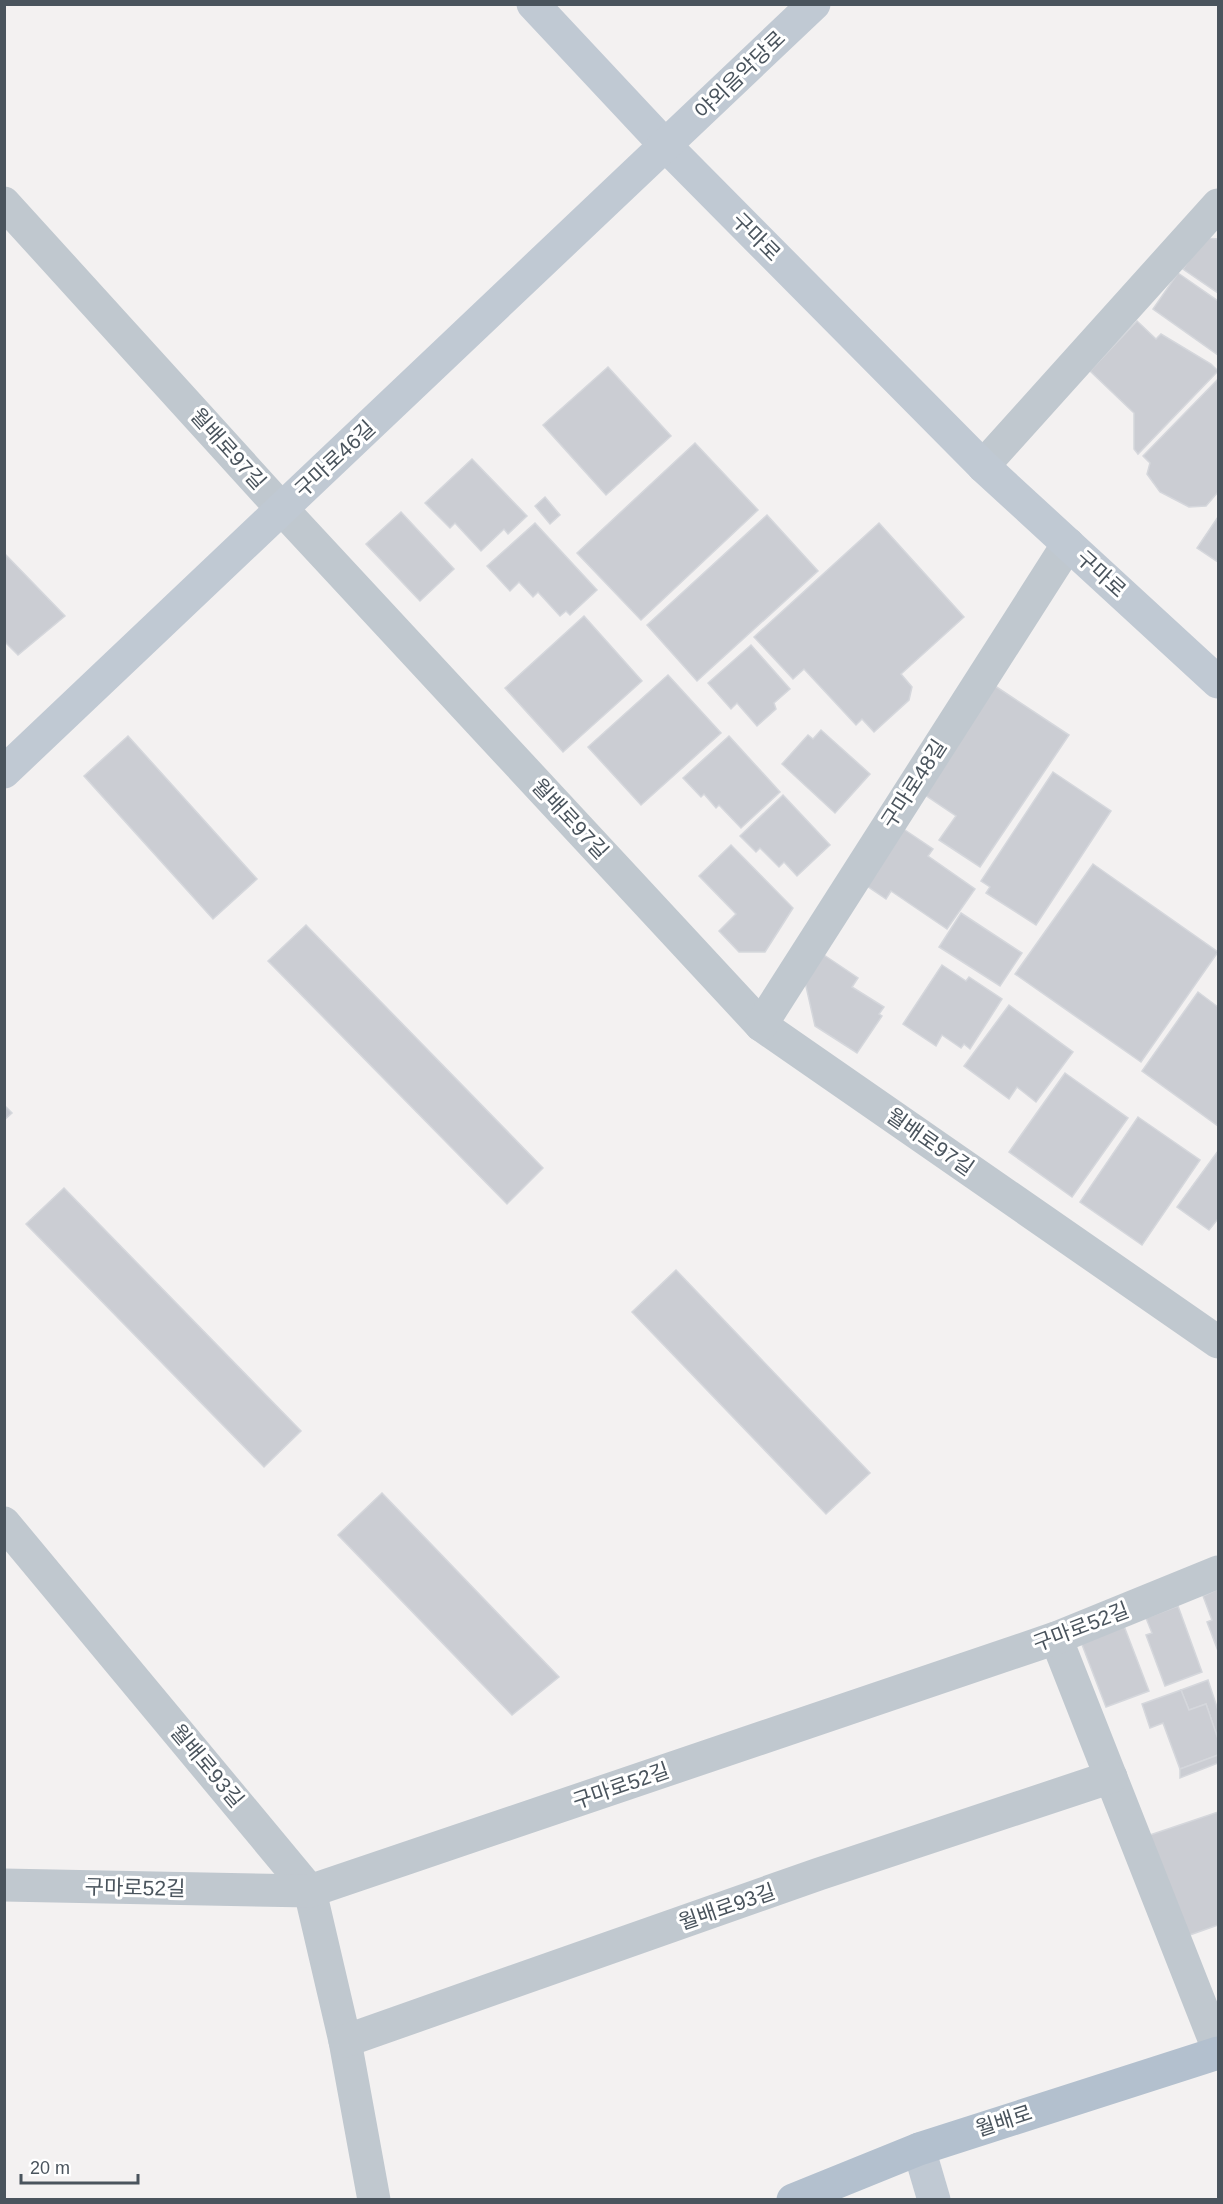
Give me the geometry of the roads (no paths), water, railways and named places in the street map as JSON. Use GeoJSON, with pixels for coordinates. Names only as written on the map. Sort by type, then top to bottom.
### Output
{"type":"FeatureCollection","features":[{"type":"Feature","properties":{"kind":"main road","name":"구마로"},"geometry":{"type":"LineString","coordinates":[[533,4],[666,146],[983,466],[1218,682]]}},
{"type":"Feature","properties":{"kind":"main road","name":"야외음악당로"},"geometry":{"type":"LineString","coordinates":[[666,146],[814,4]]}},
{"type":"Feature","properties":{"kind":"main road","name":"구마로46길"},"geometry":{"type":"LineString","coordinates":[[4,772],[666,146]]}},
{"type":"Feature","properties":{"kind":"main road","name":"월배로"},"geometry":{"type":"LineString","coordinates":[[793,2199],[919,2149],[1218,2051]]}},
{"type":"Feature","properties":{"kind":"main road"},"geometry":{"type":"LineString","coordinates":[[919,2149],[934,2199]]}},
{"type":"Feature","properties":{"kind":"street","name":"월배로97길"},"geometry":{"type":"LineString","coordinates":[[4,203],[282,509],[761,1025],[1218,1342]]}},
{"type":"Feature","properties":{"kind":"street"},"geometry":{"type":"LineString","coordinates":[[983,466],[1217,210]]}},
{"type":"Feature","properties":{"kind":"street","name":"구마로48길"},"geometry":{"type":"LineString","coordinates":[[761,1025],[1068,544]]}},
{"type":"Feature","properties":{"kind":"street","name":"월배로93길"},"geometry":{"type":"LineString","coordinates":[[4,1523],[310,1891],[345,2041],[374,2199]]}},
{"type":"Feature","properties":{"kind":"street","name":"구마로52길"},"geometry":{"type":"LineString","coordinates":[[4,1885],[310,1891],[1056,1638],[1218,1572]]}},
{"type":"Feature","properties":{"kind":"street","name":"월배로"},"geometry":{"type":"LineString","coordinates":[[1056,1638],[1218,2051]]}},
{"type":"Feature","properties":{"kind":"street","name":"월배로93길"},"geometry":{"type":"LineString","coordinates":[[345,2041],[819,1874],[1111,1777]]}}]}
